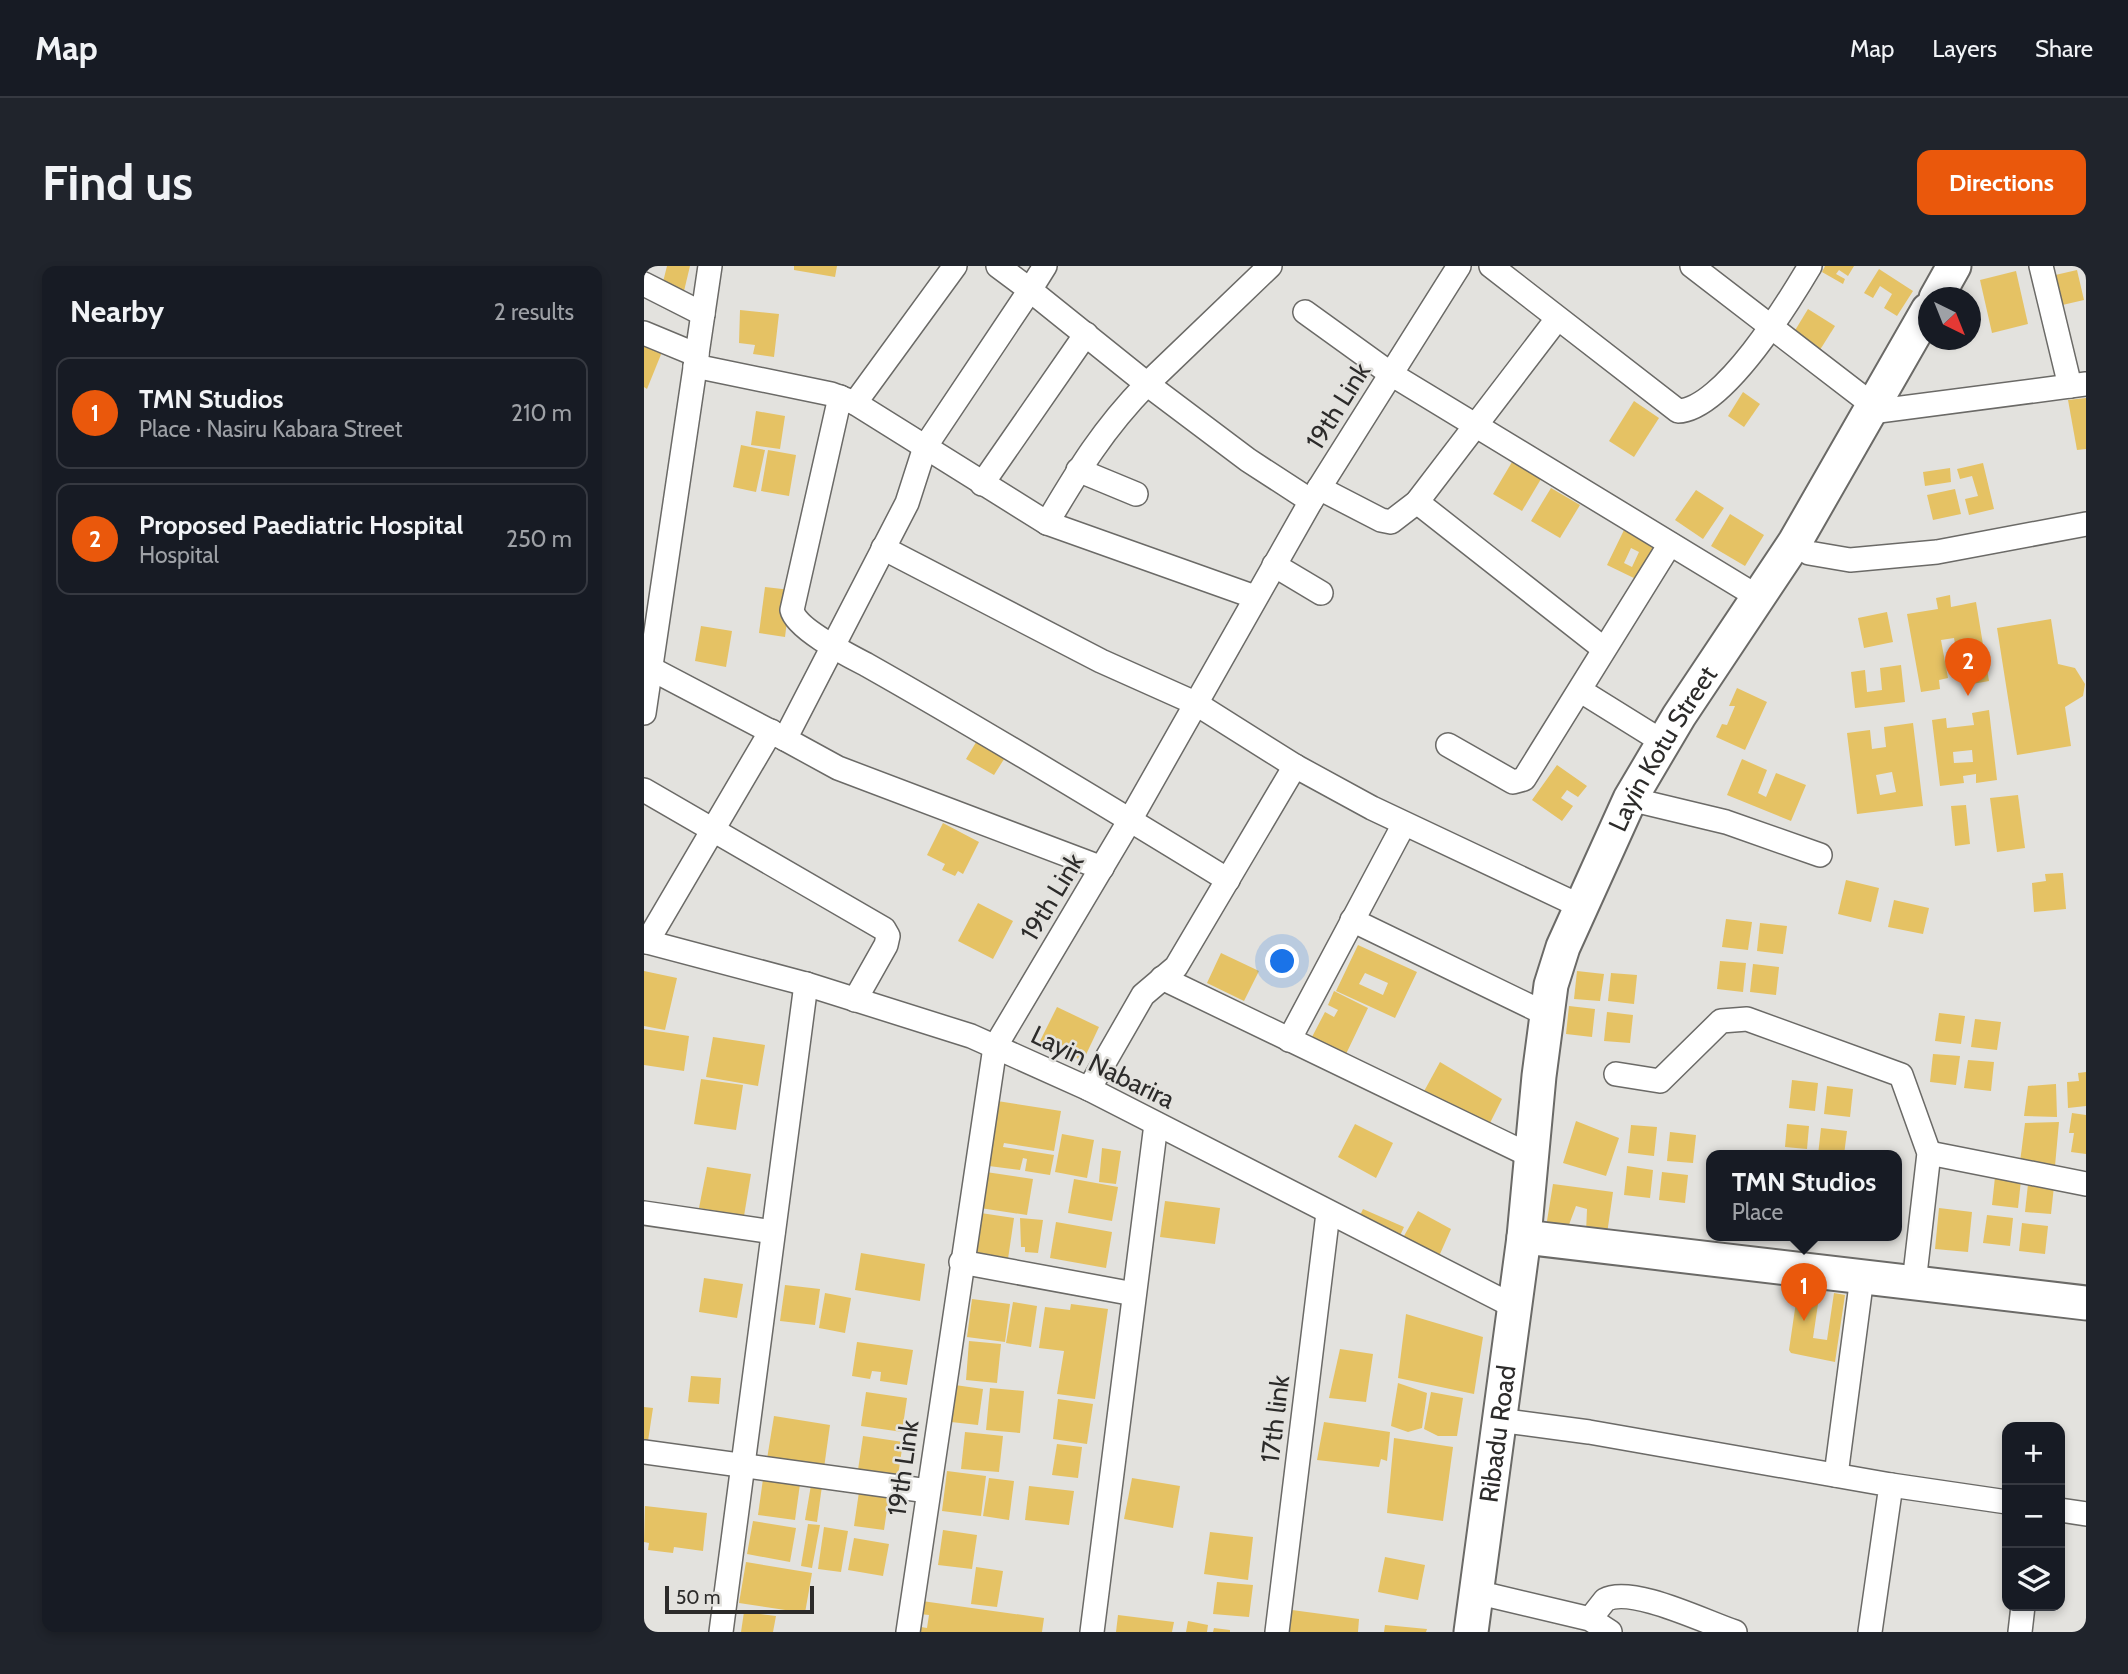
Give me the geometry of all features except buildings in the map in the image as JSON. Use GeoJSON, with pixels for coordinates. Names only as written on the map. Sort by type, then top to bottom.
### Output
{"type":"FeatureCollection","features":[{"type":"Feature","properties":{"kind":"street"},"geometry":{"type":"LineString","coordinates":[[644,713],[647,668],[710,266]]}},
{"type":"Feature","properties":{"kind":"street"},"geometry":{"type":"LineString","coordinates":[[955,266],[847,400],[792,610],[795,618],[831,645],[960,718],[1228,880]]}},
{"type":"Feature","properties":{"kind":"street"},"geometry":{"type":"LineString","coordinates":[[998,266],[1248,460],[1315,495],[1391,522],[1417,502],[1557,319]]}},
{"type":"Feature","properties":{"kind":"street"},"geometry":{"type":"LineString","coordinates":[[646,942],[712,829],[778,735],[831,645],[907,503],[925,447],[1045,266]]}},
{"type":"Feature","properties":{"kind":"street"},"geometry":{"type":"LineString","coordinates":[[1047,523],[1078,470],[1113,420],[1270,266]]}},
{"type":"Feature","properties":{"kind":"street","name":"19th Link"},"geometry":{"type":"LineString","coordinates":[[908,1632],[995,1047],[1102,869],[1315,495],[1459,266]]}},
{"type":"Feature","properties":{"kind":"street"},"geometry":{"type":"LineString","coordinates":[[1490,266],[1678,411],[1691,411],[1721,387],[1773,328],[1810,266]]}},
{"type":"Feature","properties":{"kind":"street"},"geometry":{"type":"LineString","coordinates":[[1692,266],[1872,409],[2078,385],[2041,266]]}},
{"type":"Feature","properties":{"kind":"street"},"geometry":{"type":"LineString","coordinates":[[1942,287],[1954,266]]}},
{"type":"Feature","properties":{"kind":"street"},"geometry":{"type":"LineString","coordinates":[[644,284],[703,313]]}},
{"type":"Feature","properties":{"kind":"street"},"geometry":{"type":"LineString","coordinates":[[1305,312],[1391,374],[1475,427],[1758,597]]}},
{"type":"Feature","properties":{"kind":"street","name":"Layin Kotu Street"},"geometry":{"type":"LineString","coordinates":[[1524,1237],[1551,985],[1580,906],[1630,799],[1663,742],[1795,542],[1918,328]]}},
{"type":"Feature","properties":{"kind":"street"},"geometry":{"type":"LineString","coordinates":[[644,333],[696,361],[847,400],[1047,523],[1255,597]]}},
{"type":"Feature","properties":{"kind":"street"},"geometry":{"type":"LineString","coordinates":[[982,484],[1086,334]]}},
{"type":"Feature","properties":{"kind":"street"},"geometry":{"type":"LineString","coordinates":[[1078,470],[1136,494]]}},
{"type":"Feature","properties":{"kind":"street"},"geometry":{"type":"LineString","coordinates":[[1417,502],[1604,649]]}},
{"type":"Feature","properties":{"kind":"street"},"geometry":{"type":"LineString","coordinates":[[1795,542],[1809,553],[1850,560],[1937,552],[2086,524]]}},
{"type":"Feature","properties":{"kind":"street"},"geometry":{"type":"LineString","coordinates":[[1448,745],[1513,782],[1520,782],[1528,776],[1670,544]]}},
{"type":"Feature","properties":{"kind":"street"},"geometry":{"type":"LineString","coordinates":[[883,548],[1101,661],[1195,703],[1295,766],[1404,824],[1580,906]]}},
{"type":"Feature","properties":{"kind":"street"},"geometry":{"type":"LineString","coordinates":[[1274,565],[1321,593]]}},
{"type":"Feature","properties":{"kind":"street"},"geometry":{"type":"LineString","coordinates":[[647,668],[838,768],[1102,869]]}},
{"type":"Feature","properties":{"kind":"street"},"geometry":{"type":"LineString","coordinates":[[1581,691],[1663,742]]}},
{"type":"Feature","properties":{"kind":"street"},"geometry":{"type":"LineString","coordinates":[[1089,1088],[1143,995],[1176,967],[1295,766]]}},
{"type":"Feature","properties":{"kind":"street"},"geometry":{"type":"LineString","coordinates":[[644,790],[887,931],[886,945],[855,1000]]}},
{"type":"Feature","properties":{"kind":"street"},"geometry":{"type":"LineString","coordinates":[[1630,799],[1726,822],[1820,855]]}},
{"type":"Feature","properties":{"kind":"street"},"geometry":{"type":"LineString","coordinates":[[1289,1040],[1404,824]]}},
{"type":"Feature","properties":{"kind":"street"},"geometry":{"type":"LineString","coordinates":[[1352,920],[1548,1014]]}},
{"type":"Feature","properties":{"kind":"street","name":"Layin Nabarira"},"geometry":{"type":"LineString","coordinates":[[646,942],[806,984],[971,1036],[1089,1088],[1513,1306]]}},
{"type":"Feature","properties":{"kind":"street"},"geometry":{"type":"LineString","coordinates":[[1162,978],[1531,1156]]}},
{"type":"Feature","properties":{"kind":"street"},"geometry":{"type":"LineString","coordinates":[[722,1632],[806,984]]}},
{"type":"Feature","properties":{"kind":"street"},"geometry":{"type":"LineString","coordinates":[[1616,1074],[1660,1081],[1721,1021],[1747,1019],[1901,1074],[1929,1153],[1914,1283]]}},
{"type":"Feature","properties":{"kind":"street"},"geometry":{"type":"LineString","coordinates":[[1092,1632],[1156,1124]]}},
{"type":"Feature","properties":{"kind":"street"},"geometry":{"type":"LineString","coordinates":[[1929,1153],[2086,1184]]}},
{"type":"Feature","properties":{"kind":"street"},"geometry":{"type":"LineString","coordinates":[[644,1213],[773,1232]]}},
{"type":"Feature","properties":{"kind":"street","name":"17th link"},"geometry":{"type":"LineString","coordinates":[[1277,1632],[1328,1213]]}},
{"type":"Feature","properties":{"kind":"street"},"geometry":{"type":"LineString","coordinates":[[1524,1237],[2086,1303]]}},
{"type":"Feature","properties":{"kind":"street","name":"Ribadu Road"},"geometry":{"type":"LineString","coordinates":[[1471,1632],[1524,1237]]}},
{"type":"Feature","properties":{"kind":"street"},"geometry":{"type":"LineString","coordinates":[[961,1262],[1134,1293]]}},
{"type":"Feature","properties":{"kind":"street"},"geometry":{"type":"LineString","coordinates":[[1836,1475],[1862,1277]]}},
{"type":"Feature","properties":{"kind":"street"},"geometry":{"type":"LineString","coordinates":[[1498,1420],[1589,1432],[1891,1485],[2002,1501]]}},
{"type":"Feature","properties":{"kind":"street"},"geometry":{"type":"LineString","coordinates":[[644,1452],[928,1491]]}},
{"type":"Feature","properties":{"kind":"street"},"geometry":{"type":"LineString","coordinates":[[1870,1632],[1891,1485]]}},
{"type":"Feature","properties":{"kind":"street"},"geometry":{"type":"LineString","coordinates":[[2065,1511],[2086,1514]]}},
{"type":"Feature","properties":{"kind":"street"},"geometry":{"type":"LineString","coordinates":[[1476,1592],[1590,1619],[1610,1632]]}},
{"type":"Feature","properties":{"kind":"street"},"geometry":{"type":"LineString","coordinates":[[1590,1619],[1605,1600],[1623,1596],[1660,1605],[1735,1632]]}},
{"type":"Feature","properties":{"kind":"street"},"geometry":{"type":"LineString","coordinates":[[2020,1632],[2022,1611]]}},
{"type":"Feature","properties":{"kind":"place","name":"Proposed Paediatric Hospital"},"geometry":{"type":"Point","coordinates":[1968,696]}},
{"type":"Feature","properties":{"kind":"place","name":"TMN Studios"},"geometry":{"type":"Point","coordinates":[1804,1321]}}]}
